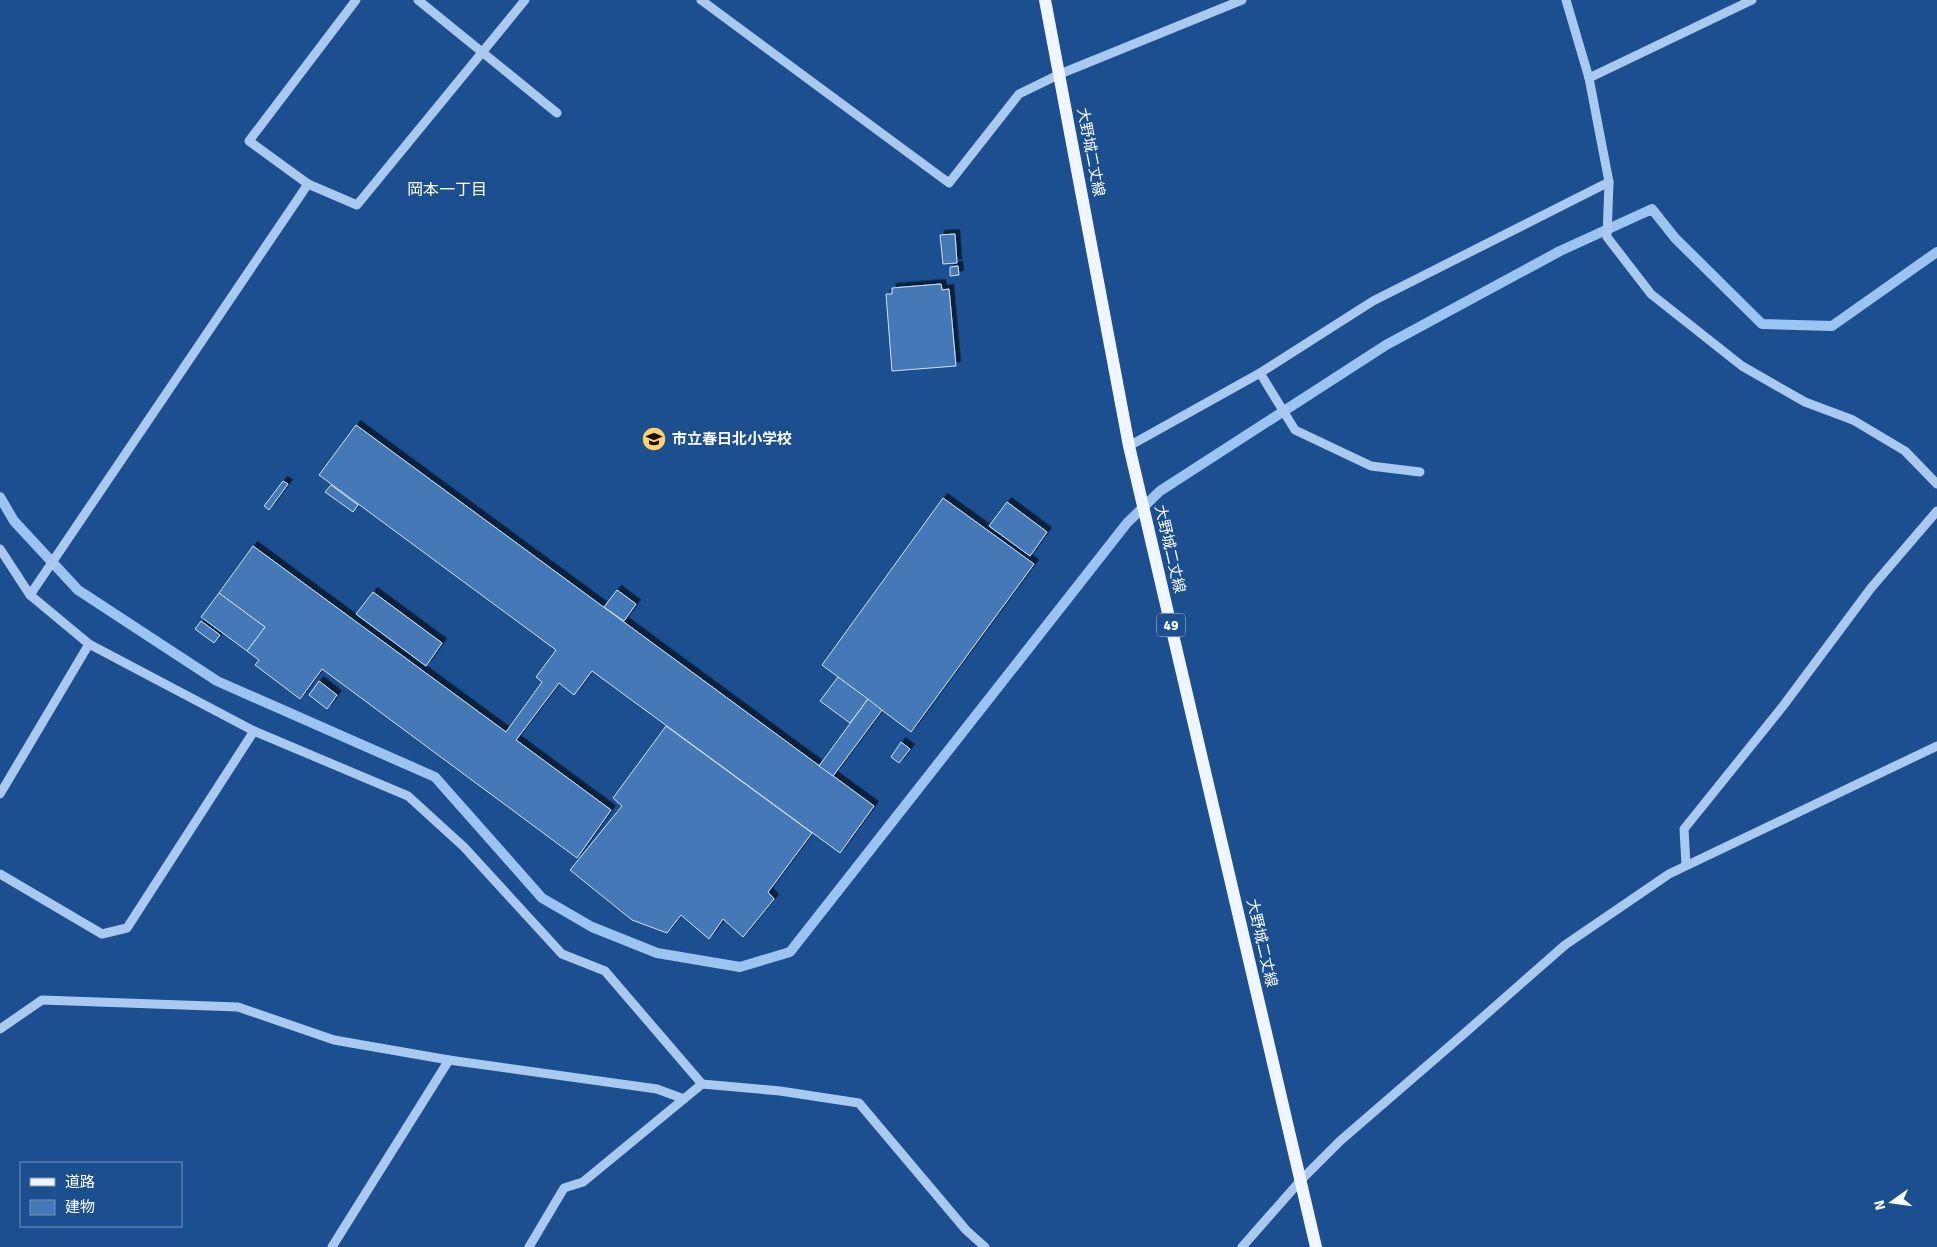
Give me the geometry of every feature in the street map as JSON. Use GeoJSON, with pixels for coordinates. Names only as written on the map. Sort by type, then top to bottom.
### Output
{"type":"FeatureCollection","features":[{"type":"Feature","properties":{"kind":"main road","name":"大野城二丈線"},"geometry":{"type":"LineString","coordinates":[[1045,0],[1130,446],[1316,1247]]}},
{"type":"Feature","properties":{"kind":"street"},"geometry":{"type":"LineString","coordinates":[[356,0],[249,141],[308,184],[357,206],[525,0]]}},
{"type":"Feature","properties":{"kind":"street"},"geometry":{"type":"LineString","coordinates":[[418,0],[557,113]]}},
{"type":"Feature","properties":{"kind":"street"},"geometry":{"type":"LineString","coordinates":[[701,0],[949,183],[1019,94],[1060,74],[1242,0]]}},
{"type":"Feature","properties":{"kind":"street"},"geometry":{"type":"LineString","coordinates":[[1566,0],[1589,78],[1609,182],[1607,237],[1651,294],[1742,366],[1805,402],[1853,420],[1905,451],[1937,484]]}},
{"type":"Feature","properties":{"kind":"street"},"geometry":{"type":"LineString","coordinates":[[1589,78],[1752,0]]}},
{"type":"Feature","properties":{"kind":"street"},"geometry":{"type":"LineString","coordinates":[[1130,446],[1260,373],[1373,301],[1609,182]]}},
{"type":"Feature","properties":{"kind":"street"},"geometry":{"type":"LineString","coordinates":[[30,595],[308,184]]}},
{"type":"Feature","properties":{"kind":"street"},"geometry":{"type":"LineString","coordinates":[[1260,373],[1295,430],[1371,466],[1420,472]]}},
{"type":"Feature","properties":{"kind":"street"},"geometry":{"type":"LineString","coordinates":[[1686,865],[1684,829],[1783,706],[1871,588],[1937,511]]}},
{"type":"Feature","properties":{"kind":"street"},"geometry":{"type":"LineString","coordinates":[[0,549],[30,595],[89,644],[254,731],[408,796],[464,847],[562,954],[605,971],[702,1084],[780,1091],[859,1103],[966,1230],[985,1247]]}},
{"type":"Feature","properties":{"kind":"street"},"geometry":{"type":"LineString","coordinates":[[0,794],[89,644]]}},
{"type":"Feature","properties":{"kind":"street"},"geometry":{"type":"LineString","coordinates":[[0,874],[102,934],[127,928],[254,731]]}},
{"type":"Feature","properties":{"kind":"street"},"geometry":{"type":"LineString","coordinates":[[1242,1247],[1301,1180],[1340,1141],[1565,945],[1669,874],[1937,746]]}},
{"type":"Feature","properties":{"kind":"street"},"geometry":{"type":"LineString","coordinates":[[0,1029],[42,1000],[238,1007],[334,1040],[449,1060],[657,1089],[684,1099]]}},
{"type":"Feature","properties":{"kind":"street"},"geometry":{"type":"LineString","coordinates":[[332,1247],[449,1060]]}},
{"type":"Feature","properties":{"kind":"street"},"geometry":{"type":"LineString","coordinates":[[529,1247],[564,1188],[583,1182],[702,1084]]}},
{"type":"Feature","properties":{"kind":"building"},"geometry":{"type":"Polygon","coordinates":[[[955,234],[957,263],[943,264],[940,235],[955,234]]]}},
{"type":"Feature","properties":{"kind":"building"},"geometry":{"type":"Polygon","coordinates":[[[958,266],[959,275],[950,276],[950,267],[958,266]]]}},
{"type":"Feature","properties":{"kind":"building"},"geometry":{"type":"Polygon","coordinates":[[[941,284],[942,290],[949,289],[956,366],[892,371],[886,294],[892,294],[892,288],[941,284]]]}},
{"type":"Feature","properties":{"kind":"building"},"geometry":{"type":"Polygon","coordinates":[[[356,425],[874,806],[840,853],[592,671],[574,695],[559,683],[516,740],[611,810],[577,858],[322,669],[300,699],[255,665],[259,660],[247,651],[265,627],[219,593],[253,546],[506,732],[542,682],[536,677],[556,650],[319,475],[356,425]]]}},
{"type":"Feature","properties":{"kind":"building"},"geometry":{"type":"Polygon","coordinates":[[[283,481],[288,484],[269,510],[264,506],[283,481]]]}},
{"type":"Feature","properties":{"kind":"building"},"geometry":{"type":"Polygon","coordinates":[[[331,485],[358,505],[353,512],[325,492],[331,485]]]}},
{"type":"Feature","properties":{"kind":"building"},"geometry":{"type":"Polygon","coordinates":[[[943,498],[1034,564],[911,732],[822,665],[943,498]]]}},
{"type":"Feature","properties":{"kind":"building"},"geometry":{"type":"Polygon","coordinates":[[[1007,502],[1047,532],[1030,556],[989,526],[1007,502]]]}},
{"type":"Feature","properties":{"kind":"building"},"geometry":{"type":"Polygon","coordinates":[[[617,590],[636,604],[624,621],[604,607],[617,590]]]}},
{"type":"Feature","properties":{"kind":"building"},"geometry":{"type":"Polygon","coordinates":[[[373,592],[442,643],[426,666],[356,614],[373,592]]]}},
{"type":"Feature","properties":{"kind":"building"},"geometry":{"type":"Polygon","coordinates":[[[219,593],[265,627],[247,651],[201,617],[219,593]]]}},
{"type":"Feature","properties":{"kind":"building"},"geometry":{"type":"Polygon","coordinates":[[[201,621],[220,635],[214,643],[195,629],[201,621]]]}},
{"type":"Feature","properties":{"kind":"building"},"geometry":{"type":"Polygon","coordinates":[[[838,677],[868,699],[850,723],[820,701],[838,677]]]}},
{"type":"Feature","properties":{"kind":"building"},"geometry":{"type":"Polygon","coordinates":[[[319,681],[337,695],[327,709],[309,695],[319,681]]]}},
{"type":"Feature","properties":{"kind":"building"},"geometry":{"type":"Polygon","coordinates":[[[868,699],[882,710],[833,776],[819,766],[868,699]]]}},
{"type":"Feature","properties":{"kind":"building"},"geometry":{"type":"Polygon","coordinates":[[[666,726],[812,833],[768,892],[774,899],[743,937],[723,919],[709,939],[681,915],[667,933],[632,920],[570,870],[622,806],[613,798],[666,726]]]}},
{"type":"Feature","properties":{"kind":"building"},"geometry":{"type":"Polygon","coordinates":[[[901,742],[910,749],[899,763],[891,757],[901,742]]]}},
{"type":"Feature","properties":{"kind":"waterway"},"geometry":{"type":"LineString","coordinates":[[0,497],[14,521],[78,590],[217,681],[435,777],[542,898],[592,927],[657,953],[740,967],[790,952],[1127,523],[1160,491],[1386,345],[1560,251],[1652,209],[1675,238],[1762,324],[1832,326],[1937,252]]}},
{"type":"Feature","properties":{"kind":"place","name":"市立春日北小学校"},"geometry":{"type":"Point","coordinates":[654,439]}},
{"type":"Feature","properties":{"kind":"district","name":"岡本一丁目"},"geometry":{"type":"Point","coordinates":[447,190]}}]}
